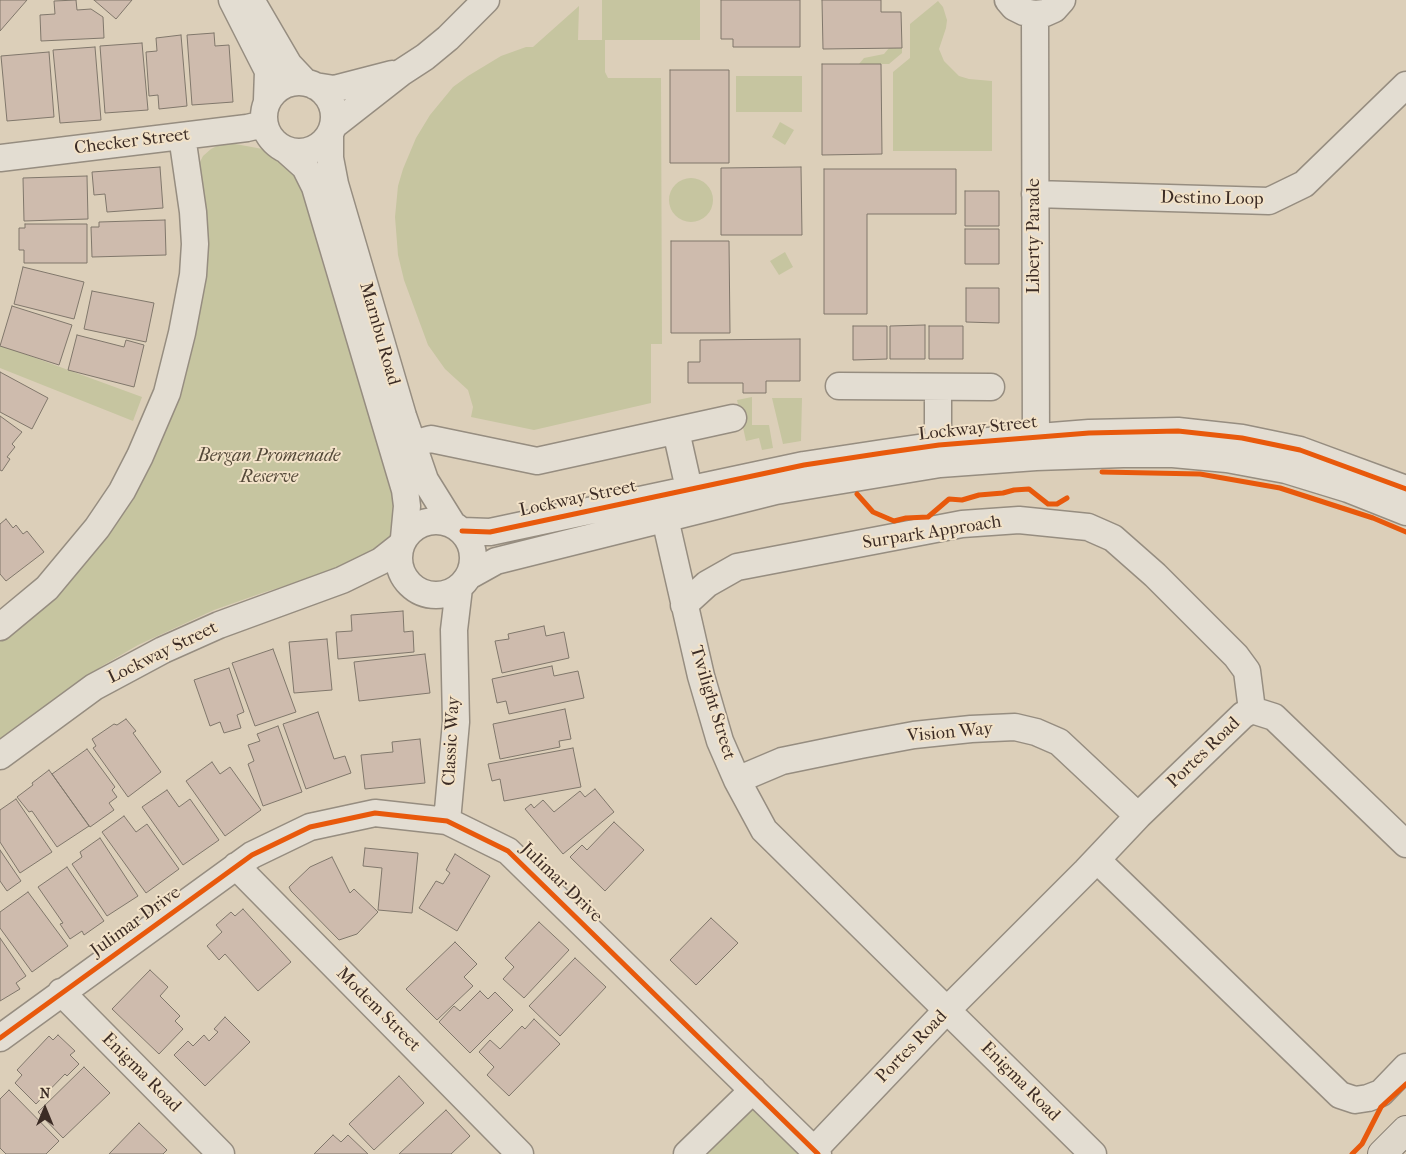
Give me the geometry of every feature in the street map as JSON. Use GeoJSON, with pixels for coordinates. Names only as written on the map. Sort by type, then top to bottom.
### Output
{"type":"FeatureCollection","features":[{"type":"Feature","properties":{"kind":"main road"},"geometry":{"type":"LineString","coordinates":[[1382,1154],[1406,1130]]}},
{"type":"Feature","properties":{"kind":"street"},"geometry":{"type":"LineString","coordinates":[[232,0],[268,71],[266,112],[268,135],[276,144],[286,150],[296,152],[306,152],[324,142],[332,130],[402,72],[425,57],[448,38],[486,0]]}},
{"type":"Feature","properties":{"kind":"street"},"geometry":{"type":"LineString","coordinates":[[251,0],[289,65],[310,84],[324,93],[331,103],[334,114],[332,130]]}},
{"type":"Feature","properties":{"kind":"street"},"geometry":{"type":"LineString","coordinates":[[1008,0],[1014,7],[1024,12],[1035,14],[1054,9],[1062,0]]}},
{"type":"Feature","properties":{"kind":"street","name":"Liberty Parade"},"geometry":{"type":"LineString","coordinates":[[1035,14],[1036,447]]}},
{"type":"Feature","properties":{"kind":"street"},"geometry":{"type":"LineString","coordinates":[[266,112],[274,91],[283,85],[294,82],[334,89],[402,72]]}},
{"type":"Feature","properties":{"kind":"street","name":"Destino Loop"},"geometry":{"type":"LineString","coordinates":[[1035,194],[1269,202],[1304,184],[1406,85]]}},
{"type":"Feature","properties":{"kind":"street","name":"Checker Street"},"geometry":{"type":"LineString","coordinates":[[0,158],[182,136],[266,112]]}},
{"type":"Feature","properties":{"kind":"street","name":"Marnbu Road"},"geometry":{"type":"LineString","coordinates":[[332,130],[330,158],[335,184],[412,444],[425,480],[458,528]]}},
{"type":"Feature","properties":{"kind":"street"},"geometry":{"type":"LineString","coordinates":[[0,627],[47,588],[96,528],[122,491],[140,456],[167,392],[182,334],[193,275],[195,244],[193,212],[182,136]]}},
{"type":"Feature","properties":{"kind":"street","name":"Marnbu Road"},"geometry":{"type":"LineString","coordinates":[[286,150],[305,167],[315,187],[386,422],[405,490],[407,506],[402,542]]}},
{"type":"Feature","properties":{"kind":"street"},"geometry":{"type":"LineString","coordinates":[[839,386],[990,387]]}},
{"type":"Feature","properties":{"kind":"street"},"geometry":{"type":"LineString","coordinates":[[938,387],[939,454]]}},
{"type":"Feature","properties":{"kind":"street"},"geometry":{"type":"LineString","coordinates":[[412,444],[430,439],[537,461],[733,418]]}},
{"type":"Feature","properties":{"kind":"street"},"geometry":{"type":"LineString","coordinates":[[676,431],[689,489]]}},
{"type":"Feature","properties":{"kind":"street","name":"Lockway Street"},"geometry":{"type":"LineString","coordinates":[[1036,447],[1089,433],[1178,431],[1242,438],[1300,450],[1406,489]]}},
{"type":"Feature","properties":{"kind":"street","name":"Lockway Street"},"geometry":{"type":"LineString","coordinates":[[464,582],[496,561],[662,507],[689,489],[804,465],[939,454],[1036,447],[1227,458],[1286,470],[1348,489],[1406,512]]}},
{"type":"Feature","properties":{"kind":"street","name":"Lockway Street"},"geometry":{"type":"LineString","coordinates":[[458,528],[490,532],[776,491],[939,454]]}},
{"type":"Feature","properties":{"kind":"street","name":"Twilight Street"},"geometry":{"type":"LineString","coordinates":[[662,507],[701,676],[720,742],[737,780],[764,830],[948,1010]]}},
{"type":"Feature","properties":{"kind":"street","name":"Surpark Approach"},"geometry":{"type":"LineString","coordinates":[[684,604],[707,584],[737,567],[962,524],[1018,520],[1088,527],[1113,538],[1155,575],[1236,656],[1247,672],[1252,710]]}},
{"type":"Feature","properties":{"kind":"street"},"geometry":{"type":"LineString","coordinates":[[427,522],[445,522],[458,528],[468,539],[472,548],[473,557],[464,582],[448,594],[436,596],[416,589],[403,576],[399,567],[398,557],[402,542],[410,530],[427,522]]}},
{"type":"Feature","properties":{"kind":"street","name":"Lockway Street"},"geometry":{"type":"LineString","coordinates":[[0,756],[94,687],[163,650],[219,624],[342,580],[380,561],[402,542]]}},
{"type":"Feature","properties":{"kind":"street","name":"Lockway Street"},"geometry":{"type":"LineString","coordinates":[[342,580],[386,580],[416,589]]}},
{"type":"Feature","properties":{"kind":"street","name":"Classic Way"},"geometry":{"type":"LineString","coordinates":[[446,821],[456,722],[455,621],[464,582]]}},
{"type":"Feature","properties":{"kind":"street","name":"Classic Way"},"geometry":{"type":"LineString","coordinates":[[416,589],[440,625],[454,660]]}},
{"type":"Feature","properties":{"kind":"street","name":"Portes Road"},"geometry":{"type":"LineString","coordinates":[[816,1152],[948,1010],[1138,816],[1243,715],[1252,710],[1274,717],[1406,844]]}},
{"type":"Feature","properties":{"kind":"street","name":"Vision Way"},"geometry":{"type":"LineString","coordinates":[[737,780],[782,761],[860,745],[914,735],[1014,727],[1036,732],[1059,742],[1138,816]]}},
{"type":"Feature","properties":{"kind":"street","name":"Julimar Drive"},"geometry":{"type":"LineString","coordinates":[[0,1038],[252,855],[310,826],[375,813],[446,821],[508,851],[816,1152]]}},
{"type":"Feature","properties":{"kind":"street"},"geometry":{"type":"LineString","coordinates":[[1097,860],[1340,1095],[1356,1100],[1381,1093],[1406,1067]]}},
{"type":"Feature","properties":{"kind":"street","name":"Modem Street"},"geometry":{"type":"LineString","coordinates":[[236,866],[520,1154]]}},
{"type":"Feature","properties":{"kind":"street","name":"Enigma Road"},"geometry":{"type":"LineString","coordinates":[[61,992],[207,1149]]}},
{"type":"Feature","properties":{"kind":"street","name":"Enigma Road"},"geometry":{"type":"LineString","coordinates":[[948,1010],[1094,1154]]}},
{"type":"Feature","properties":{"kind":"street"},"geometry":{"type":"LineString","coordinates":[[687,1154],[753,1090]]}},
{"type":"Feature","properties":{"kind":"green space"},"geometry":{"type":"Polygon","coordinates":[[[602,0],[700,0],[700,40],[605,40],[605,72],[608,78],[661,78],[662,344],[651,344],[651,403],[534,430],[471,417],[473,407],[468,390],[445,369],[428,345],[404,280],[398,255],[395,217],[398,186],[403,169],[416,138],[430,115],[453,87],[468,76],[501,56],[526,47],[533,47],[579,6],[578,40],[602,40],[602,0]]]}},
{"type":"Feature","properties":{"kind":"green space"},"geometry":{"type":"Polygon","coordinates":[[[938,1],[943,7],[947,20],[939,49],[944,61],[959,76],[992,81],[992,151],[893,151],[893,72],[910,58],[910,24],[938,1]]]}},
{"type":"Feature","properties":{"kind":"green space"},"geometry":{"type":"Polygon","coordinates":[[[889,48],[902,48],[902,53],[889,64],[859,64],[864,58],[884,54],[889,48]]]}},
{"type":"Feature","properties":{"kind":"green space"},"geometry":{"type":"Polygon","coordinates":[[[736,76],[802,76],[802,112],[736,112],[736,76]]]}},
{"type":"Feature","properties":{"kind":"green space"},"geometry":{"type":"Polygon","coordinates":[[[780,122],[794,130],[785,145],[772,137],[780,122]]]}},
{"type":"Feature","properties":{"kind":"green space","name":"Bergan Promenade Reserve"},"geometry":{"type":"Polygon","coordinates":[[[230,143],[268,150],[286,162],[301,182],[324,247],[319,251],[328,281],[335,281],[360,367],[355,370],[364,401],[370,401],[393,479],[396,536],[359,563],[214,610],[138,645],[102,666],[0,739],[0,636],[50,596],[176,388],[198,166],[203,156],[211,149],[221,144],[230,143]]]}},
{"type":"Feature","properties":{"kind":"green space"},"geometry":{"type":"Polygon","coordinates":[[[687,178],[695,178],[707,184],[713,200],[707,216],[695,222],[687,222],[675,216],[669,204],[669,196],[675,184],[687,178]]]}},
{"type":"Feature","properties":{"kind":"green space"},"geometry":{"type":"Polygon","coordinates":[[[785,252],[793,267],[779,275],[770,261],[785,252]]]}},
{"type":"Feature","properties":{"kind":"green space"},"geometry":{"type":"Polygon","coordinates":[[[0,345],[142,397],[133,421],[0,368],[0,345]]]}},
{"type":"Feature","properties":{"kind":"green space"},"geometry":{"type":"Polygon","coordinates":[[[752,397],[752,425],[769,425],[773,448],[762,450],[759,438],[746,441],[737,400],[752,397]]]}},
{"type":"Feature","properties":{"kind":"green space"},"geometry":{"type":"Polygon","coordinates":[[[772,398],[802,398],[801,441],[783,444],[772,398]]]}},
{"type":"Feature","properties":{"kind":"green space"},"geometry":{"type":"Polygon","coordinates":[[[753,1098],[809,1154],[696,1154],[753,1098]]]}},
{"type":"Feature","properties":{"kind":"building"},"geometry":{"type":"Polygon","coordinates":[[[0,0],[27,0],[0,31],[0,0]]]}},
{"type":"Feature","properties":{"kind":"building"},"geometry":{"type":"Polygon","coordinates":[[[76,0],[77,10],[91,9],[103,17],[104,38],[41,41],[40,15],[55,14],[54,1],[76,0]]]}},
{"type":"Feature","properties":{"kind":"building"},"geometry":{"type":"Polygon","coordinates":[[[94,0],[132,0],[116,19],[94,0]]]}},
{"type":"Feature","properties":{"kind":"building"},"geometry":{"type":"Polygon","coordinates":[[[721,0],[800,0],[800,47],[733,47],[733,39],[721,39],[721,0]]]}},
{"type":"Feature","properties":{"kind":"building"},"geometry":{"type":"Polygon","coordinates":[[[822,0],[881,0],[881,12],[901,12],[902,48],[823,49],[822,0]]]}},
{"type":"Feature","properties":{"kind":"building"},"geometry":{"type":"Polygon","coordinates":[[[214,33],[215,46],[229,45],[233,102],[192,105],[187,35],[214,33]]]}},
{"type":"Feature","properties":{"kind":"building"},"geometry":{"type":"Polygon","coordinates":[[[181,35],[187,106],[159,109],[158,95],[149,96],[146,52],[157,51],[156,38],[181,35]]]}},
{"type":"Feature","properties":{"kind":"building"},"geometry":{"type":"Polygon","coordinates":[[[142,43],[148,110],[105,113],[100,46],[142,43]]]}},
{"type":"Feature","properties":{"kind":"building"},"geometry":{"type":"Polygon","coordinates":[[[95,47],[101,120],[60,123],[53,50],[95,47]]]}},
{"type":"Feature","properties":{"kind":"building"},"geometry":{"type":"Polygon","coordinates":[[[49,52],[54,117],[7,121],[1,56],[49,52]]]}},
{"type":"Feature","properties":{"kind":"building"},"geometry":{"type":"Polygon","coordinates":[[[822,64],[881,64],[882,154],[822,155],[822,64]]]}},
{"type":"Feature","properties":{"kind":"building"},"geometry":{"type":"Polygon","coordinates":[[[670,70],[729,70],[729,163],[670,163],[670,70]]]}},
{"type":"Feature","properties":{"kind":"building"},"geometry":{"type":"Polygon","coordinates":[[[160,167],[163,208],[107,212],[105,194],[94,195],[92,172],[160,167]]]}},
{"type":"Feature","properties":{"kind":"building"},"geometry":{"type":"Polygon","coordinates":[[[801,167],[802,235],[721,235],[721,168],[801,167]]]}},
{"type":"Feature","properties":{"kind":"building"},"geometry":{"type":"Polygon","coordinates":[[[824,169],[956,169],[956,214],[867,214],[867,314],[824,314],[824,169]]]}},
{"type":"Feature","properties":{"kind":"building"},"geometry":{"type":"Polygon","coordinates":[[[87,176],[88,219],[24,221],[23,178],[87,176]]]}},
{"type":"Feature","properties":{"kind":"building"},"geometry":{"type":"Polygon","coordinates":[[[965,191],[999,191],[999,226],[965,226],[965,191]]]}},
{"type":"Feature","properties":{"kind":"building"},"geometry":{"type":"Polygon","coordinates":[[[165,220],[166,255],[92,257],[91,227],[99,227],[99,222],[165,220]]]}},
{"type":"Feature","properties":{"kind":"building"},"geometry":{"type":"Polygon","coordinates":[[[25,224],[87,224],[87,263],[24,263],[24,250],[19,250],[19,228],[25,228],[25,224]]]}},
{"type":"Feature","properties":{"kind":"building"},"geometry":{"type":"Polygon","coordinates":[[[965,229],[999,229],[999,264],[965,264],[965,229]]]}},
{"type":"Feature","properties":{"kind":"building"},"geometry":{"type":"Polygon","coordinates":[[[671,241],[729,241],[730,333],[671,333],[671,241]]]}},
{"type":"Feature","properties":{"kind":"building"},"geometry":{"type":"Polygon","coordinates":[[[23,267],[84,282],[74,319],[14,304],[23,267]]]}},
{"type":"Feature","properties":{"kind":"building"},"geometry":{"type":"Polygon","coordinates":[[[966,288],[999,288],[999,323],[966,322],[966,288]]]}},
{"type":"Feature","properties":{"kind":"building"},"geometry":{"type":"Polygon","coordinates":[[[92,291],[154,303],[146,342],[84,329],[92,291]]]}},
{"type":"Feature","properties":{"kind":"building"},"geometry":{"type":"Polygon","coordinates":[[[12,306],[72,325],[59,365],[0,346],[12,306]]]}},
{"type":"Feature","properties":{"kind":"building"},"geometry":{"type":"Polygon","coordinates":[[[925,325],[925,359],[890,359],[890,326],[925,325]]]}},
{"type":"Feature","properties":{"kind":"building"},"geometry":{"type":"Polygon","coordinates":[[[853,326],[887,326],[887,359],[853,360],[853,326]]]}},
{"type":"Feature","properties":{"kind":"building"},"geometry":{"type":"Polygon","coordinates":[[[929,326],[963,326],[963,359],[929,359],[929,326]]]}},
{"type":"Feature","properties":{"kind":"building"},"geometry":{"type":"Polygon","coordinates":[[[77,335],[124,347],[126,340],[144,345],[134,387],[68,370],[77,335]]]}},
{"type":"Feature","properties":{"kind":"building"},"geometry":{"type":"Polygon","coordinates":[[[800,339],[800,381],[766,381],[766,393],[743,393],[743,383],[688,383],[688,362],[700,362],[700,340],[800,339]]]}},
{"type":"Feature","properties":{"kind":"building"},"geometry":{"type":"Polygon","coordinates":[[[0,372],[48,398],[32,429],[0,412],[0,372]]]}},
{"type":"Feature","properties":{"kind":"building"},"geometry":{"type":"Polygon","coordinates":[[[0,416],[22,432],[12,444],[15,447],[7,457],[10,459],[2,471],[0,470],[0,416]]]}},
{"type":"Feature","properties":{"kind":"building"},"geometry":{"type":"Polygon","coordinates":[[[6,519],[13,528],[16,525],[23,534],[27,531],[44,552],[6,581],[0,574],[0,524],[6,519]]]}},
{"type":"Feature","properties":{"kind":"building"},"geometry":{"type":"Polygon","coordinates":[[[403,611],[404,632],[413,631],[414,652],[338,659],[336,632],[352,631],[351,615],[403,611]]]}},
{"type":"Feature","properties":{"kind":"building"},"geometry":{"type":"Polygon","coordinates":[[[544,626],[546,636],[564,632],[569,658],[502,673],[495,641],[509,639],[508,634],[544,626]]]}},
{"type":"Feature","properties":{"kind":"building"},"geometry":{"type":"Polygon","coordinates":[[[327,639],[332,690],[294,693],[289,642],[327,639]]]}},
{"type":"Feature","properties":{"kind":"building"},"geometry":{"type":"Polygon","coordinates":[[[273,649],[296,712],[255,726],[232,663],[273,649]]]}},
{"type":"Feature","properties":{"kind":"building"},"geometry":{"type":"Polygon","coordinates":[[[425,654],[430,693],[359,701],[354,662],[425,654]]]}},
{"type":"Feature","properties":{"kind":"building"},"geometry":{"type":"Polygon","coordinates":[[[552,666],[554,676],[578,671],[584,698],[509,714],[506,701],[497,703],[492,679],[552,666]]]}},
{"type":"Feature","properties":{"kind":"building"},"geometry":{"type":"Polygon","coordinates":[[[229,668],[244,712],[237,715],[241,728],[224,733],[220,722],[210,726],[194,680],[229,668]]]}},
{"type":"Feature","properties":{"kind":"building"},"geometry":{"type":"Polygon","coordinates":[[[565,709],[571,739],[559,741],[560,747],[500,759],[493,724],[565,709]]]}},
{"type":"Feature","properties":{"kind":"building"},"geometry":{"type":"Polygon","coordinates":[[[318,712],[334,759],[345,756],[351,773],[306,789],[283,724],[318,712]]]}},
{"type":"Feature","properties":{"kind":"building"},"geometry":{"type":"Polygon","coordinates":[[[126,719],[136,731],[133,733],[161,772],[128,797],[93,748],[96,746],[92,739],[114,724],[117,725],[126,719]]]}},
{"type":"Feature","properties":{"kind":"building"},"geometry":{"type":"Polygon","coordinates":[[[278,726],[302,792],[263,806],[248,764],[254,761],[248,745],[260,741],[257,734],[278,726]]]}},
{"type":"Feature","properties":{"kind":"building"},"geometry":{"type":"Polygon","coordinates":[[[420,739],[425,783],[365,789],[361,755],[393,752],[392,742],[420,739]]]}},
{"type":"Feature","properties":{"kind":"building"},"geometry":{"type":"Polygon","coordinates":[[[573,748],[581,787],[504,801],[500,779],[492,781],[488,764],[573,748]]]}},
{"type":"Feature","properties":{"kind":"building"},"geometry":{"type":"Polygon","coordinates":[[[87,749],[115,787],[112,790],[117,797],[109,803],[114,810],[90,827],[52,774],[87,749]]]}},
{"type":"Feature","properties":{"kind":"building"},"geometry":{"type":"Polygon","coordinates":[[[212,762],[220,774],[230,767],[261,810],[225,836],[186,781],[212,762]]]}},
{"type":"Feature","properties":{"kind":"building"},"geometry":{"type":"Polygon","coordinates":[[[49,770],[89,826],[57,847],[32,811],[29,812],[17,797],[49,770]]]}},
{"type":"Feature","properties":{"kind":"building"},"geometry":{"type":"Polygon","coordinates":[[[595,789],[614,812],[563,854],[525,809],[531,804],[534,808],[543,800],[554,812],[580,791],[585,797],[595,789]]]}},
{"type":"Feature","properties":{"kind":"building"},"geometry":{"type":"Polygon","coordinates":[[[167,790],[179,807],[190,799],[219,840],[183,865],[142,807],[167,790]]]}},
{"type":"Feature","properties":{"kind":"building"},"geometry":{"type":"Polygon","coordinates":[[[16,799],[52,852],[20,873],[0,842],[0,810],[16,799]]]}},
{"type":"Feature","properties":{"kind":"building"},"geometry":{"type":"Polygon","coordinates":[[[124,816],[136,832],[147,824],[179,869],[146,893],[102,832],[124,816]]]}},
{"type":"Feature","properties":{"kind":"building"},"geometry":{"type":"Polygon","coordinates":[[[614,822],[644,850],[605,891],[570,857],[582,845],[587,850],[614,822]]]}},
{"type":"Feature","properties":{"kind":"building"},"geometry":{"type":"Polygon","coordinates":[[[100,838],[138,896],[107,916],[72,864],[82,857],[80,852],[100,838]]]}},
{"type":"Feature","properties":{"kind":"building"},"geometry":{"type":"Polygon","coordinates":[[[365,848],[418,853],[412,913],[378,910],[382,868],[363,866],[365,848]]]}},
{"type":"Feature","properties":{"kind":"building"},"geometry":{"type":"Polygon","coordinates":[[[0,850],[21,881],[7,891],[0,881],[0,850]]]}},
{"type":"Feature","properties":{"kind":"building"},"geometry":{"type":"Polygon","coordinates":[[[455,854],[490,876],[457,931],[419,908],[436,881],[443,884],[450,873],[446,870],[455,854]]]}},
{"type":"Feature","properties":{"kind":"building"},"geometry":{"type":"Polygon","coordinates":[[[332,857],[350,893],[354,889],[378,912],[357,934],[339,940],[289,887],[310,867],[332,857]]]}},
{"type":"Feature","properties":{"kind":"building"},"geometry":{"type":"Polygon","coordinates":[[[67,867],[104,921],[84,935],[82,931],[70,939],[60,924],[63,923],[38,887],[67,867]]]}},
{"type":"Feature","properties":{"kind":"building"},"geometry":{"type":"Polygon","coordinates":[[[28,892],[68,946],[32,972],[0,928],[0,912],[28,892]]]}},
{"type":"Feature","properties":{"kind":"building"},"geometry":{"type":"Polygon","coordinates":[[[243,909],[291,962],[258,991],[225,954],[219,960],[207,946],[222,932],[216,925],[231,912],[235,916],[243,909]]]}},
{"type":"Feature","properties":{"kind":"building"},"geometry":{"type":"Polygon","coordinates":[[[711,918],[738,943],[696,985],[670,960],[711,918]]]}},
{"type":"Feature","properties":{"kind":"building"},"geometry":{"type":"Polygon","coordinates":[[[539,922],[569,950],[524,998],[503,979],[514,967],[505,958],[539,922]]]}},
{"type":"Feature","properties":{"kind":"building"},"geometry":{"type":"Polygon","coordinates":[[[0,938],[26,976],[16,983],[20,989],[0,1001],[0,938]]]}},
{"type":"Feature","properties":{"kind":"building"},"geometry":{"type":"Polygon","coordinates":[[[455,942],[477,964],[464,977],[473,986],[437,1020],[406,989],[455,942]]]}},
{"type":"Feature","properties":{"kind":"building"},"geometry":{"type":"Polygon","coordinates":[[[575,958],[606,987],[560,1036],[529,1006],[575,958]]]}},
{"type":"Feature","properties":{"kind":"building"},"geometry":{"type":"Polygon","coordinates":[[[150,970],[168,987],[160,996],[180,1016],[175,1021],[183,1029],[159,1054],[112,1009],[150,970]]]}},
{"type":"Feature","properties":{"kind":"building"},"geometry":{"type":"Polygon","coordinates":[[[480,991],[488,999],[495,992],[513,1010],[470,1053],[439,1022],[454,1006],[460,1011],[480,991]]]}},
{"type":"Feature","properties":{"kind":"building"},"geometry":{"type":"Polygon","coordinates":[[[225,1017],[250,1042],[205,1086],[174,1055],[188,1041],[193,1046],[204,1035],[209,1041],[218,1032],[214,1029],[225,1017]]]}},
{"type":"Feature","properties":{"kind":"building"},"geometry":{"type":"Polygon","coordinates":[[[534,1019],[560,1044],[509,1096],[487,1075],[494,1067],[479,1052],[490,1040],[500,1049],[522,1026],[525,1029],[534,1019]]]}},
{"type":"Feature","properties":{"kind":"building"},"geometry":{"type":"Polygon","coordinates":[[[58,1035],[75,1051],[70,1055],[79,1064],[67,1076],[65,1074],[36,1104],[15,1083],[22,1075],[17,1070],[49,1036],[53,1040],[58,1035]]]}},
{"type":"Feature","properties":{"kind":"building"},"geometry":{"type":"Polygon","coordinates":[[[84,1067],[110,1093],[63,1138],[38,1112],[84,1067]]]}},
{"type":"Feature","properties":{"kind":"building"},"geometry":{"type":"Polygon","coordinates":[[[399,1076],[424,1103],[374,1150],[349,1124],[399,1076]]]}},
{"type":"Feature","properties":{"kind":"building"},"geometry":{"type":"Polygon","coordinates":[[[9,1090],[59,1141],[46,1154],[6,1154],[0,1148],[0,1099],[9,1090]]]}},
{"type":"Feature","properties":{"kind":"building"},"geometry":{"type":"Polygon","coordinates":[[[446,1110],[470,1136],[451,1154],[399,1154],[446,1110]]]}},
{"type":"Feature","properties":{"kind":"building"},"geometry":{"type":"Polygon","coordinates":[[[139,1123],[167,1150],[163,1154],[109,1154],[139,1123]]]}},
{"type":"Feature","properties":{"kind":"building"},"geometry":{"type":"Polygon","coordinates":[[[333,1135],[341,1142],[348,1135],[368,1154],[314,1154],[333,1135]]]}},
{"type":"Feature","properties":{"kind":"cycle path"},"geometry":{"type":"LineString","coordinates":[[462,531],[490,532],[804,465],[939,445],[1089,433],[1178,431],[1242,438],[1300,450],[1406,489]]}},
{"type":"Feature","properties":{"kind":"cycle path"},"geometry":{"type":"LineString","coordinates":[[1102,472],[1200,474],[1280,488],[1373,518],[1406,532]]}},
{"type":"Feature","properties":{"kind":"cycle path"},"geometry":{"type":"LineString","coordinates":[[857,494],[873,512],[894,521],[906,518],[928,517],[949,499],[962,500],[979,495],[1014,490],[1029,489],[1048,504],[1057,504],[1067,498]]}},
{"type":"Feature","properties":{"kind":"cycle path"},"geometry":{"type":"LineString","coordinates":[[0,1038],[252,855],[310,827],[375,813],[447,821],[508,851],[818,1154]]}},
{"type":"Feature","properties":{"kind":"cycle path"},"geometry":{"type":"LineString","coordinates":[[1352,1154],[1362,1144],[1381,1107],[1406,1084]]}}]}
